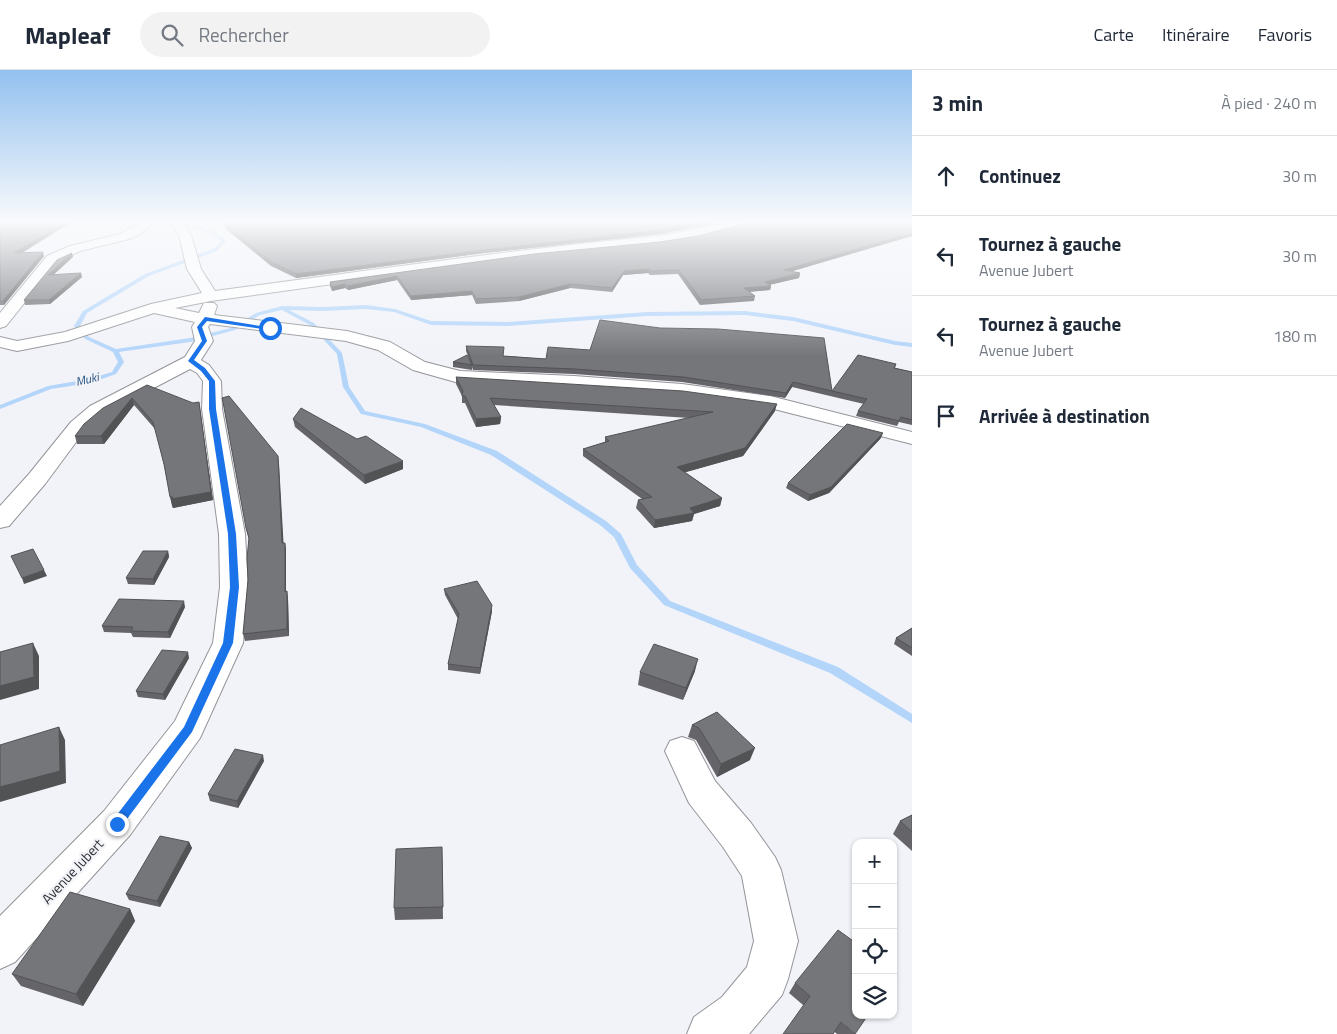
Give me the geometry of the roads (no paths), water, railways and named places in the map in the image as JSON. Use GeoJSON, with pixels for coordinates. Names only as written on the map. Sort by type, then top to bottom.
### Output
{"type":"FeatureCollection","features":[{"type":"Feature","properties":{"kind":"street"},"geometry":{"type":"LineString","coordinates":[[0,323],[46,266]]}},
{"type":"Feature","properties":{"kind":"street"},"geometry":{"type":"LineString","coordinates":[[193,266],[212,296]]}},
{"type":"Feature","properties":{"kind":"street"},"geometry":{"type":"LineString","coordinates":[[7,351],[55,344],[66,339],[68,336],[156,307],[212,296],[432,266]]}},
{"type":"Feature","properties":{"kind":"street"},"geometry":{"type":"LineString","coordinates":[[200,337],[212,296]]}},
{"type":"Feature","properties":{"kind":"street"},"geometry":{"type":"LineString","coordinates":[[156,307],[200,337]]}},
{"type":"Feature","properties":{"kind":"street"},"geometry":{"type":"LineString","coordinates":[[0,521],[37,479],[78,426],[126,393],[200,337],[270,328],[347,336],[384,346],[419,366],[459,377],[574,382],[682,390],[770,402],[912,438]]}},
{"type":"Feature","properties":{"kind":"street","name":"Avenue Jubert"},"geometry":{"type":"LineString","coordinates":[[0,947],[117,824],[188,729],[228,643],[234,587],[232,534],[212,409],[212,381],[203,370],[200,337]]}},
{"type":"Feature","properties":{"kind":"street"},"geometry":{"type":"LineString","coordinates":[[682,751],[702,792],[737,835],[761,870],[776,941],[766,979],[738,1013],[711,1034]]}},
{"type":"Feature","properties":{"kind":"waterway","name":"Muki"},"geometry":{"type":"LineString","coordinates":[[115,351],[87,338],[77,326],[85,312],[147,275],[172,266]]}},
{"type":"Feature","properties":{"kind":"waterway"},"geometry":{"type":"LineString","coordinates":[[115,351],[190,340],[233,329],[258,314],[282,308],[366,307],[395,311],[431,323],[508,324],[647,314],[745,313],[793,319],[895,343],[912,345]]}},
{"type":"Feature","properties":{"kind":"waterway"},"geometry":{"type":"LineString","coordinates":[[284,309],[312,324],[340,354],[346,387],[363,413],[423,425],[494,453],[603,523],[618,536],[633,566],[667,603],[834,670],[912,719]]}},
{"type":"Feature","properties":{"kind":"waterway","name":"Muki"},"geometry":{"type":"LineString","coordinates":[[0,407],[50,387],[90,381],[114,373],[121,362],[115,351]]}}]}
